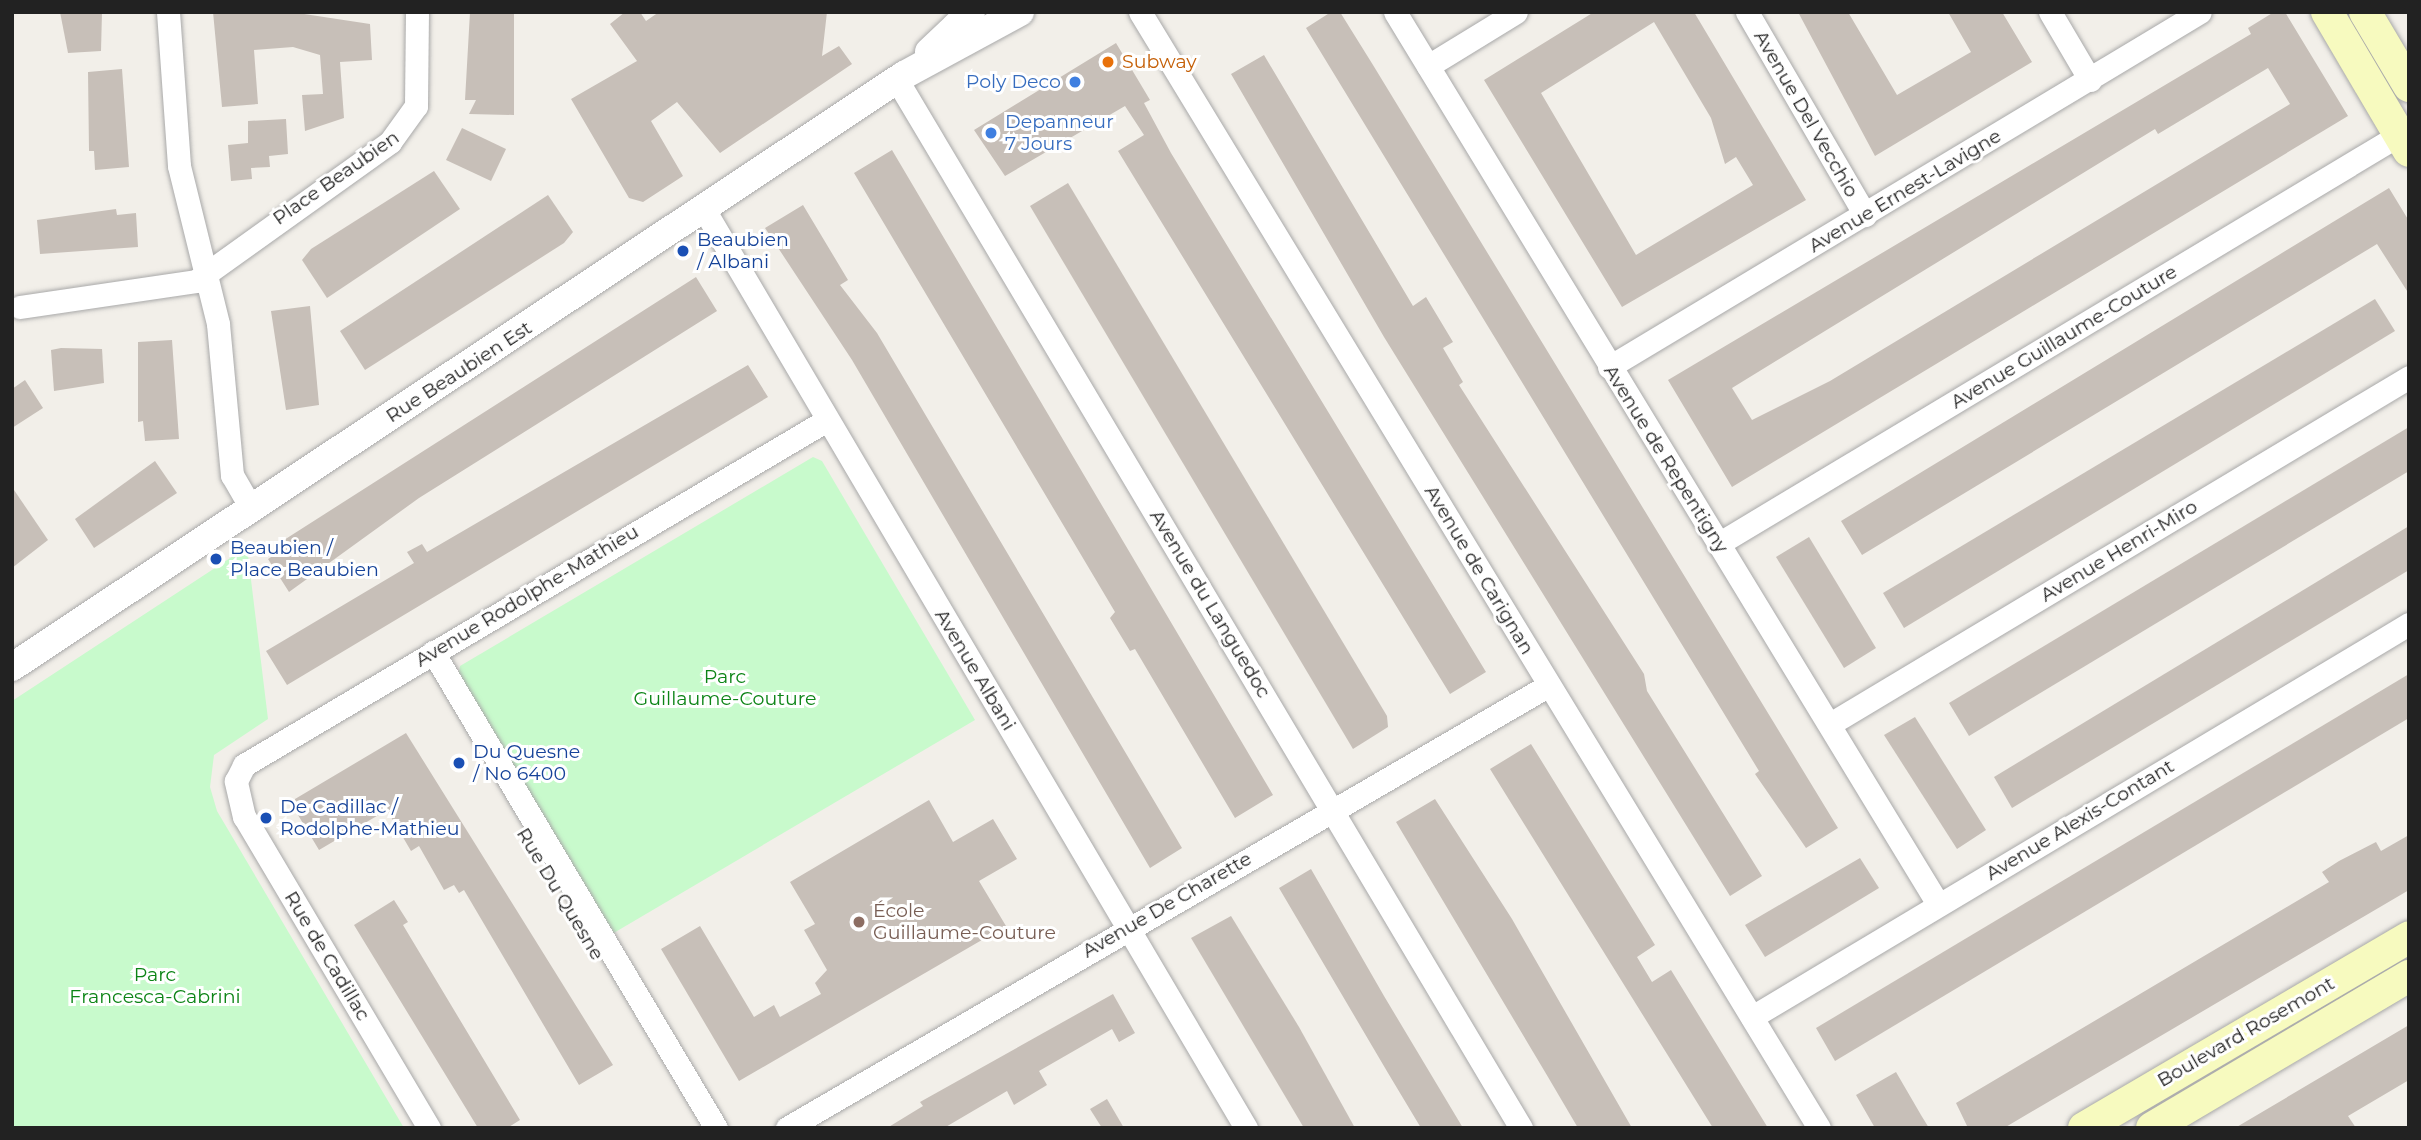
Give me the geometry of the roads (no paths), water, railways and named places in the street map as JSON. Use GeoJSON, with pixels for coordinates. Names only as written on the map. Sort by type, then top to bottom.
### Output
{"type":"FeatureCollection","features":[{"type":"Feature","properties":{"kind":"main road"},"geometry":{"type":"LineString","coordinates":[[2327,12],[2406,138]]}},
{"type":"Feature","properties":{"kind":"main road"},"geometry":{"type":"LineString","coordinates":[[2365,12],[2409,86]]}},
{"type":"Feature","properties":{"kind":"main road","name":"Boulevard Rosemont"},"geometry":{"type":"LineString","coordinates":[[2084,1128],[2409,937]]}},
{"type":"Feature","properties":{"kind":"main road","name":"Boulevard Rosemont"},"geometry":{"type":"LineString","coordinates":[[2152,1128],[2409,976]]}},
{"type":"Feature","properties":{"kind":"street"},"geometry":{"type":"LineString","coordinates":[[168,12],[179,166],[218,324],[232,475],[252,509]]}},
{"type":"Feature","properties":{"kind":"street","name":"Place Beaubien"},"geometry":{"type":"LineString","coordinates":[[20,307],[167,289],[205,274],[408,125],[416,106],[417,12]]}},
{"type":"Feature","properties":{"kind":"street","name":"Rue Beaubien Est"},"geometry":{"type":"LineString","coordinates":[[900,78],[971,12]]}},
{"type":"Feature","properties":{"kind":"street","name":"Rue Beaubien Est"},"geometry":{"type":"LineString","coordinates":[[12,667],[705,211],[900,78],[1020,12]]}},
{"type":"Feature","properties":{"kind":"street","name":"Avenue de Carignan"},"geometry":{"type":"LineString","coordinates":[[1140,12],[1819,1128]]}},
{"type":"Feature","properties":{"kind":"street","name":"Avenue de Repentigny"},"geometry":{"type":"LineString","coordinates":[[1395,12],[1938,904]]}},
{"type":"Feature","properties":{"kind":"street"},"geometry":{"type":"LineString","coordinates":[[1428,66],[1516,12]]}},
{"type":"Feature","properties":{"kind":"street","name":"Avenue Del Vecchio"},"geometry":{"type":"LineString","coordinates":[[1747,12],[1865,215]]}},
{"type":"Feature","properties":{"kind":"street"},"geometry":{"type":"LineString","coordinates":[[2050,12],[2090,80]]}},
{"type":"Feature","properties":{"kind":"street","name":"Avenue Ernest-Lavigne"},"geometry":{"type":"LineString","coordinates":[[1609,367],[2200,12]]}},
{"type":"Feature","properties":{"kind":"street","name":"Avenue du Languedoc"},"geometry":{"type":"LineString","coordinates":[[900,78],[1521,1128]]}},
{"type":"Feature","properties":{"kind":"street","name":"Avenue Guillaume-Couture"},"geometry":{"type":"LineString","coordinates":[[1718,544],[2406,138]]}},
{"type":"Feature","properties":{"kind":"street","name":"Avenue Albani"},"geometry":{"type":"LineString","coordinates":[[705,211],[1247,1128]]}},
{"type":"Feature","properties":{"kind":"street","name":"Avenue Henri-Miro"},"geometry":{"type":"LineString","coordinates":[[1830,724],[2409,377]]}},
{"type":"Feature","properties":{"kind":"street","name":"Avenue Rodolphe-Mathieu"},"geometry":{"type":"LineString","coordinates":[[236,781],[257,753],[827,420]]}},
{"type":"Feature","properties":{"kind":"street","name":"Avenue Alexis-Contant"},"geometry":{"type":"LineString","coordinates":[[1752,1017],[2409,624]]}},
{"type":"Feature","properties":{"kind":"street"},"geometry":{"type":"LineString","coordinates":[[427,656],[716,1128]]}},
{"type":"Feature","properties":{"kind":"street","name":"Rue Du Quesne"},"geometry":{"type":"LineString","coordinates":[[427,656],[698,1128]]}},
{"type":"Feature","properties":{"kind":"street","name":"Avenue De Charette"},"geometry":{"type":"LineString","coordinates":[[787,1128],[1549,685]]}},
{"type":"Feature","properties":{"kind":"street","name":"Rue de Cadillac"},"geometry":{"type":"LineString","coordinates":[[236,781],[244,817],[429,1128]]}},
{"type":"Feature","properties":{"kind":"place","name":"Subway"},"geometry":{"type":"Point","coordinates":[1108,62]}},
{"type":"Feature","properties":{"kind":"place","name":"Poly Deco"},"geometry":{"type":"Point","coordinates":[1075,82]}},
{"type":"Feature","properties":{"kind":"place","name":"Depanneur 7 Jours"},"geometry":{"type":"Point","coordinates":[991,133]}},
{"type":"Feature","properties":{"kind":"place","name":"Beaubien / Albani"},"geometry":{"type":"Point","coordinates":[683,251]}},
{"type":"Feature","properties":{"kind":"place","name":"Beaubien / Place Beaubien"},"geometry":{"type":"Point","coordinates":[216,559]}},
{"type":"Feature","properties":{"kind":"place","name":"Du Quesne / No 6400"},"geometry":{"type":"Point","coordinates":[459,763]}},
{"type":"Feature","properties":{"kind":"place","name":"De Cadillac / Rodolphe-Mathieu"},"geometry":{"type":"Point","coordinates":[266,818]}},
{"type":"Feature","properties":{"kind":"place","name":"École Guillaume-Couture"},"geometry":{"type":"Point","coordinates":[859,922]}},
{"type":"Feature","properties":{"kind":"park label","name":"Parc Guillaume-Couture"},"geometry":{"type":"Point","coordinates":[725,688]}},
{"type":"Feature","properties":{"kind":"park label","name":"Parc Francesca-Cabrini"},"geometry":{"type":"Point","coordinates":[155,986]}}]}
